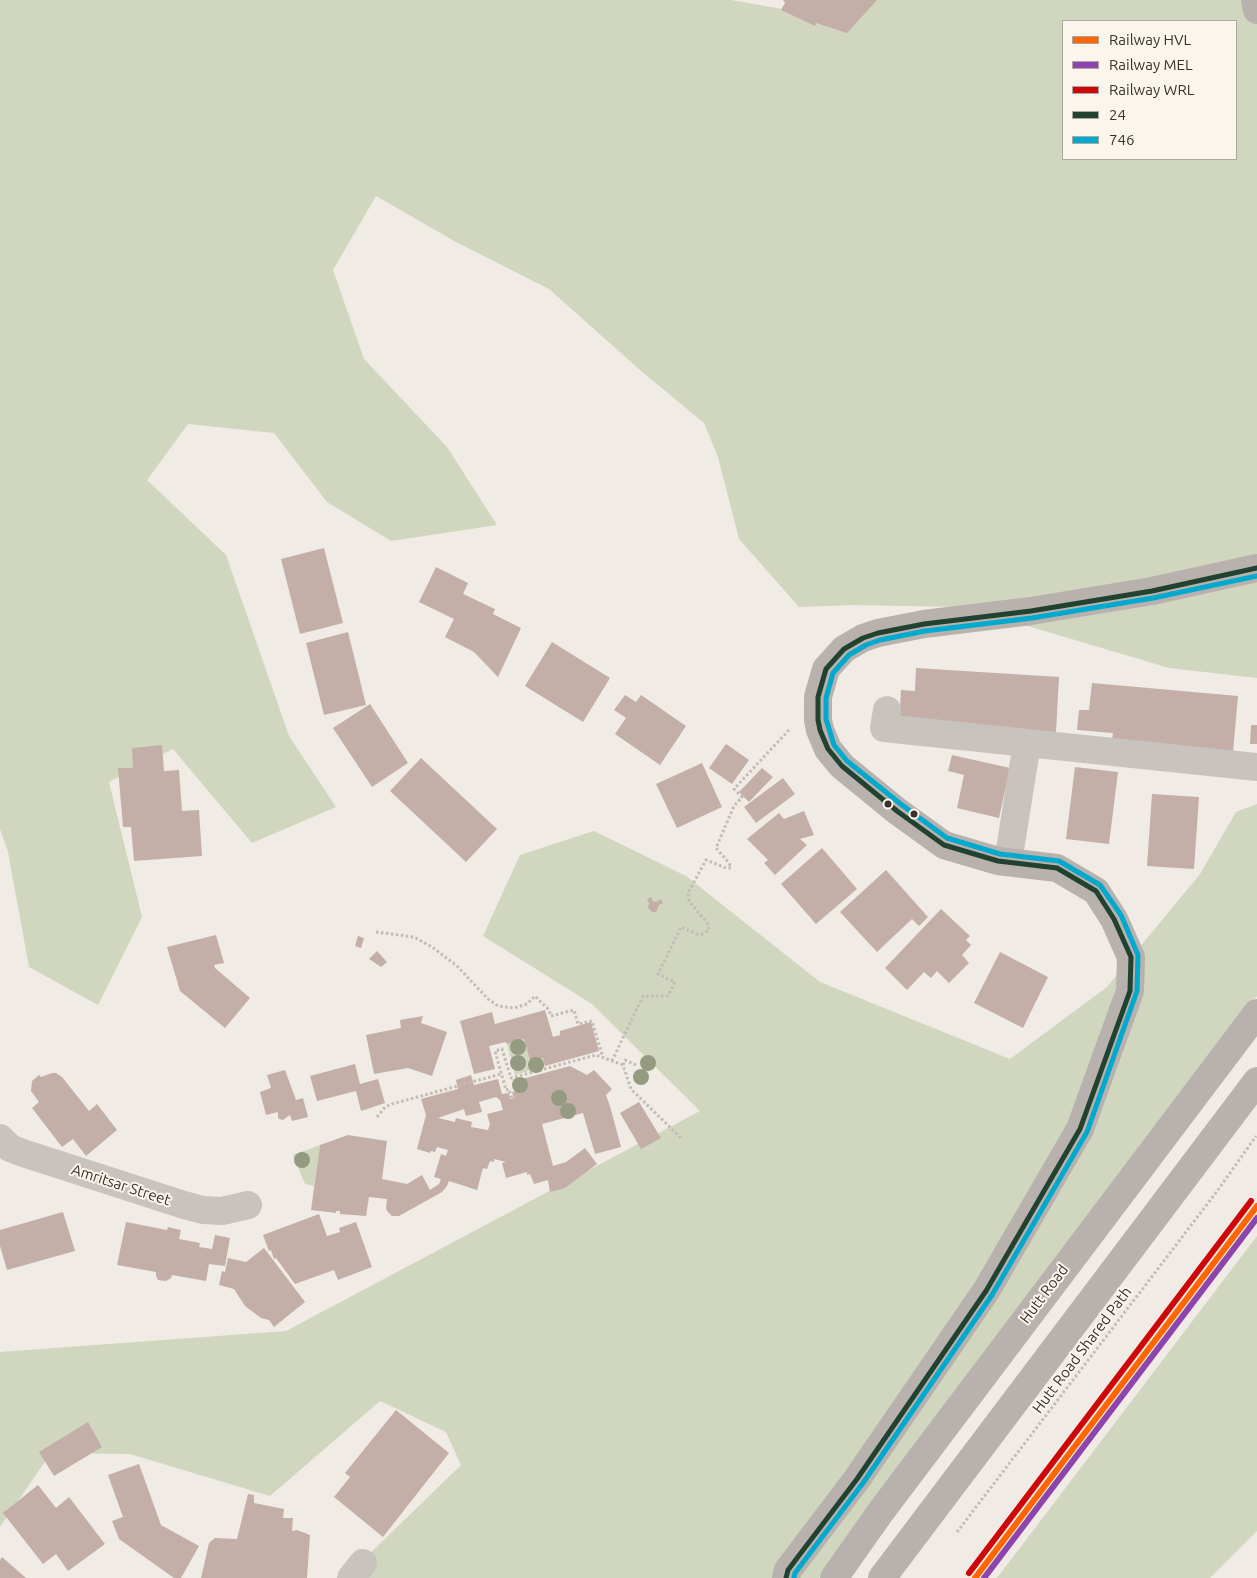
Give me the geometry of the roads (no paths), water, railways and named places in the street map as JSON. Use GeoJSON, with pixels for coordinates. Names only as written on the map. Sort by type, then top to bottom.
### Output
{"type":"FeatureCollection","features":[{"type":"Feature","properties":{"kind":"main road"},"geometry":{"type":"LineString","coordinates":[[1255,0],[1257,10]]}},
{"type":"Feature","properties":{"kind":"main road"},"geometry":{"type":"LineString","coordinates":[[786,1578],[788,1570],[857,1478],[986,1291],[1080,1129],[1130,991],[1131,957],[1114,919],[1096,891],[1057,868],[1008,862],[944,846],[865,786],[834,758],[820,730],[817,708],[820,687],[826,669],[844,649],[863,638],[897,628],[1040,609],[1152,590],[1257,568]]}},
{"type":"Feature","properties":{"kind":"main road","name":"Hutt Road"},"geometry":{"type":"LineString","coordinates":[[834,1578],[882,1510],[1257,1013]]}},
{"type":"Feature","properties":{"kind":"main road"},"geometry":{"type":"LineString","coordinates":[[882,1578],[1257,1081]]}},
{"type":"Feature","properties":{"kind":"main road"},"geometry":{"type":"LineString","coordinates":[[870,1578],[910,1541]]}},
{"type":"Feature","properties":{"kind":"street"},"geometry":{"type":"LineString","coordinates":[[887,710],[884,728],[1257,767]]}},
{"type":"Feature","properties":{"kind":"street"},"geometry":{"type":"LineString","coordinates":[[1008,862],[1027,743]]}},
{"type":"Feature","properties":{"kind":"street","name":"Amritsar Street"},"geometry":{"type":"LineString","coordinates":[[0,1138],[10,1148],[184,1205],[203,1210],[222,1211],[248,1205]]}},
{"type":"Feature","properties":{"kind":"rail line","name":"WRL"},"geometry":{"type":"LineString","coordinates":[[969,1573],[1251,1201]]}},
{"type":"Feature","properties":{"kind":"rail line","name":"HVL"},"geometry":{"type":"LineString","coordinates":[[975,1578],[1257,1206]]}},
{"type":"Feature","properties":{"kind":"rail line","name":"MEL"},"geometry":{"type":"LineString","coordinates":[[984,1578],[1257,1218]]}}]}
